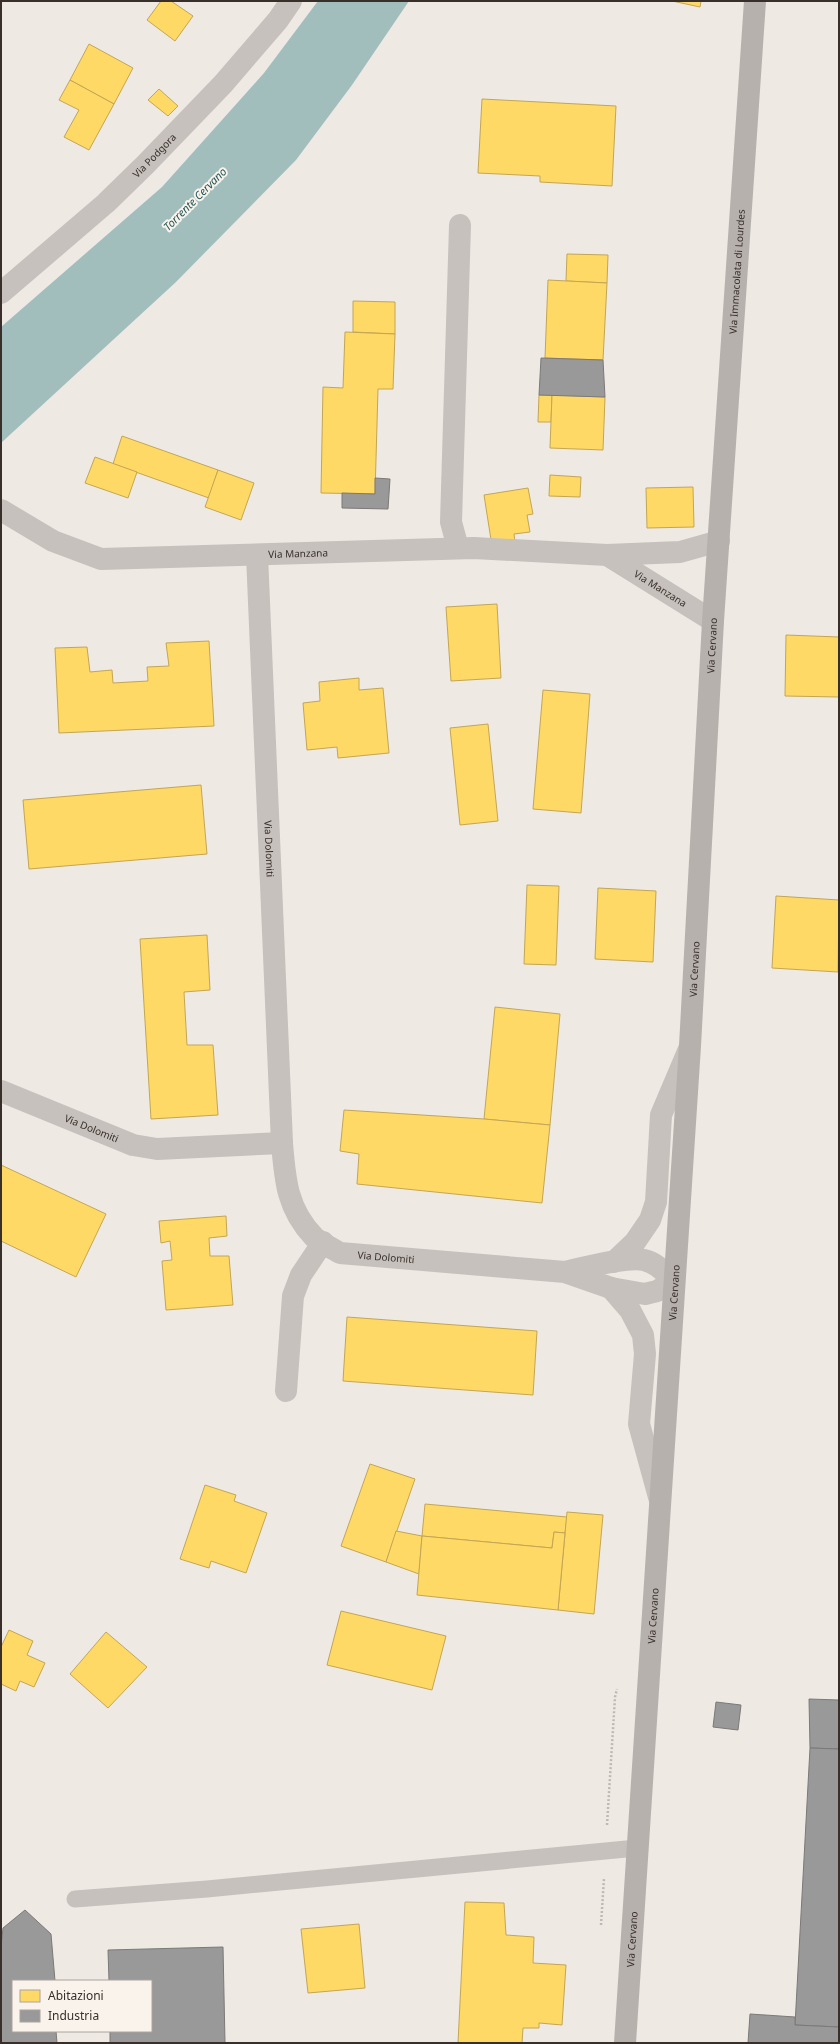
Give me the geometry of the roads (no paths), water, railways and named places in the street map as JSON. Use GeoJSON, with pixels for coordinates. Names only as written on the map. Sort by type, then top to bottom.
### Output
{"type":"FeatureCollection","features":[{"type":"Feature","properties":{"kind":"main road","name":"Via Immacolata di Lourdes"},"geometry":{"type":"LineString","coordinates":[[719,541],[755,1]]}},
{"type":"Feature","properties":{"kind":"main road","name":"Via Cervano"},"geometry":{"type":"LineString","coordinates":[[625,2043],[690,1046],[719,541]]}},
{"type":"Feature","properties":{"kind":"street","name":"Via Podgora"},"geometry":{"type":"LineString","coordinates":[[1,293],[106,203],[144,165],[223,84],[278,20],[291,1]]}},
{"type":"Feature","properties":{"kind":"street"},"geometry":{"type":"LineString","coordinates":[[458,548],[451,522],[460,225]]}},
{"type":"Feature","properties":{"kind":"street","name":"Via Manzana"},"geometry":{"type":"LineString","coordinates":[[1,510],[53,541],[101,559],[458,548],[607,555],[680,552],[719,541]]}},
{"type":"Feature","properties":{"kind":"street","name":"Via Dolomiti"},"geometry":{"type":"LineString","coordinates":[[257,554],[282,1143],[286,1184],[295,1212],[315,1238],[340,1253],[565,1272],[611,1288],[645,1294],[657,1291],[674,1281],[658,1266],[644,1259],[614,1262],[565,1272]]}},
{"type":"Feature","properties":{"kind":"street","name":"Via Manzana"},"geometry":{"type":"LineString","coordinates":[[607,555],[714,621]]}},
{"type":"Feature","properties":{"kind":"street"},"geometry":{"type":"LineString","coordinates":[[614,1262],[635,1242],[650,1220],[656,1202],[661,1115],[690,1046]]}},
{"type":"Feature","properties":{"kind":"street","name":"Via Dolomiti"},"geometry":{"type":"LineString","coordinates":[[1,1090],[133,1145],[157,1149],[282,1143]]}},
{"type":"Feature","properties":{"kind":"street"},"geometry":{"type":"LineString","coordinates":[[286,1391],[293,1296],[302,1275],[323,1242]]}},
{"type":"Feature","properties":{"kind":"street"},"geometry":{"type":"LineString","coordinates":[[611,1288],[630,1310],[643,1335],[645,1354],[639,1424],[661,1501]]}},
{"type":"Feature","properties":{"kind":"lane"},"geometry":{"type":"LineString","coordinates":[[75,1899],[215,1888],[637,1848]]}},
{"type":"Feature","properties":{"kind":"water","name":"Torrente Cervano"},"geometry":{"type":"Polygon","coordinates":[[[318,1],[409,1],[352,85],[296,160],[176,282],[1,443],[1,327],[162,187],[264,73],[318,1]]]}}]}
